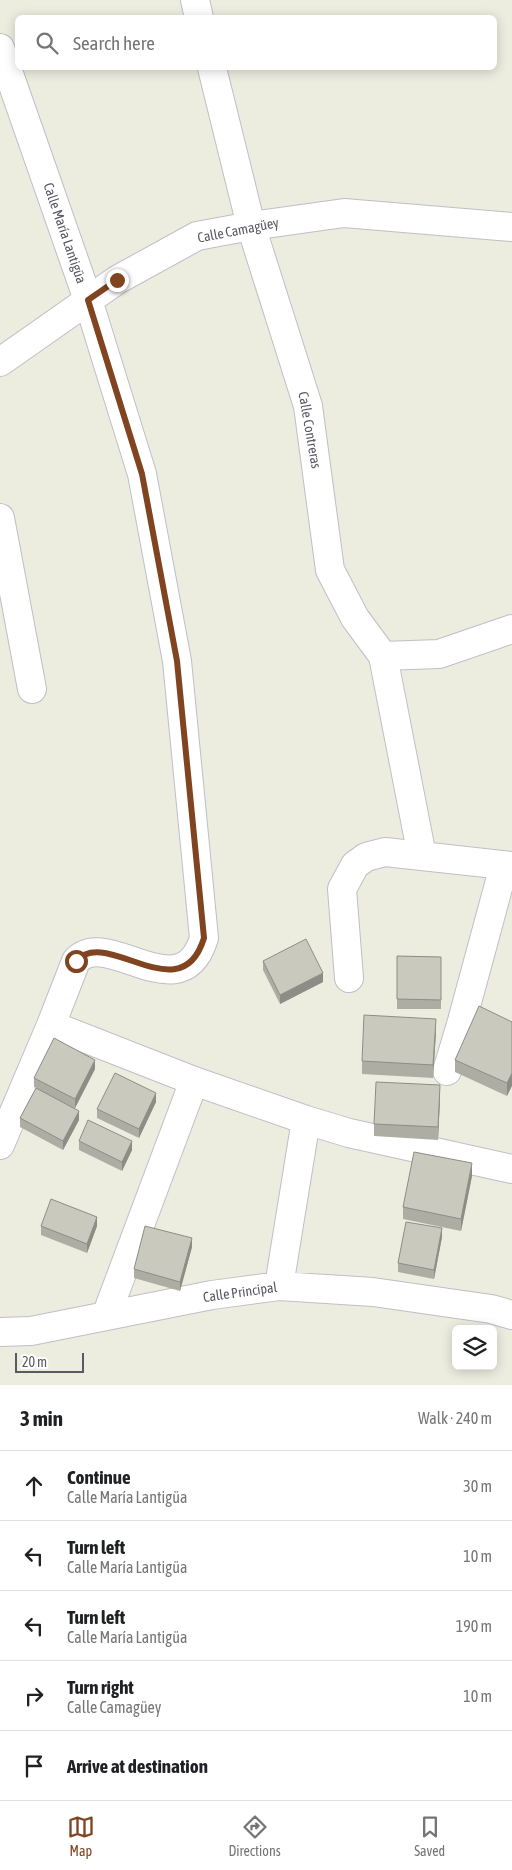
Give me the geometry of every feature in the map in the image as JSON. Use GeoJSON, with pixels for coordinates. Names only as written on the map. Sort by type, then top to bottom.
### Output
{"type":"FeatureCollection","features":[{"type":"Feature","properties":{"kind":"street"},"geometry":{"type":"LineString","coordinates":[[195,0],[198,15]]}},
{"type":"Feature","properties":{"kind":"street","name":"Calle María Lantigüa"},"geometry":{"type":"LineString","coordinates":[[0,48],[88,300],[142,474],[177,661],[204,938],[200,951],[190,963],[176,969],[159,968],[97,952],[89,952],[82,955],[76,961],[51,1025]]}},
{"type":"Feature","properties":{"kind":"street","name":"Calle Contreras"},"geometry":{"type":"LineString","coordinates":[[212,70],[251,226],[308,406],[330,570],[355,618],[383,656]]}},
{"type":"Feature","properties":{"kind":"street","name":"Calle Camagüey"},"geometry":{"type":"LineString","coordinates":[[0,362],[117,280],[197,236],[344,212],[512,227]]}},
{"type":"Feature","properties":{"kind":"street"},"geometry":{"type":"LineString","coordinates":[[0,518],[32,689]]}},
{"type":"Feature","properties":{"kind":"street"},"geometry":{"type":"LineString","coordinates":[[422,856],[383,656],[439,654],[512,629]]}},
{"type":"Feature","properties":{"kind":"street"},"geometry":{"type":"LineString","coordinates":[[349,978],[342,889],[355,866],[366,857],[385,852],[508,866],[447,1071]]}},
{"type":"Feature","properties":{"kind":"street"},"geometry":{"type":"LineString","coordinates":[[0,1145],[51,1025],[194,1081],[306,1120],[349,1133],[512,1169]]}},
{"type":"Feature","properties":{"kind":"street"},"geometry":{"type":"LineString","coordinates":[[106,1316],[194,1081]]}},
{"type":"Feature","properties":{"kind":"street"},"geometry":{"type":"LineString","coordinates":[[279,1286],[306,1120]]}},
{"type":"Feature","properties":{"kind":"street","name":"Calle Principal"},"geometry":{"type":"LineString","coordinates":[[0,1332],[31,1331],[212,1295],[279,1286],[373,1292],[491,1309],[512,1315]]}},
{"type":"Feature","properties":{"kind":"building"},"geometry":{"type":"Polygon","coordinates":[[[306,939],[323,973],[280,995],[263,961],[306,939]]]}},
{"type":"Feature","properties":{"kind":"building"},"geometry":{"type":"Polygon","coordinates":[[[397,956],[441,957],[441,1000],[397,999],[397,956]]]}},
{"type":"Feature","properties":{"kind":"building"},"geometry":{"type":"Polygon","coordinates":[[[479,1006],[512,1022],[512,1073],[507,1083],[455,1060],[479,1006]]]}},
{"type":"Feature","properties":{"kind":"building"},"geometry":{"type":"Polygon","coordinates":[[[364,1015],[436,1019],[433,1065],[362,1061],[364,1015]]]}},
{"type":"Feature","properties":{"kind":"building"},"geometry":{"type":"Polygon","coordinates":[[[54,1038],[95,1060],[75,1099],[34,1078],[54,1038]]]}},
{"type":"Feature","properties":{"kind":"building"},"geometry":{"type":"Polygon","coordinates":[[[115,1073],[156,1093],[139,1129],[97,1109],[115,1073]]]}},
{"type":"Feature","properties":{"kind":"building"},"geometry":{"type":"Polygon","coordinates":[[[376,1082],[440,1085],[438,1127],[374,1124],[376,1082]]]}},
{"type":"Feature","properties":{"kind":"building"},"geometry":{"type":"Polygon","coordinates":[[[36,1088],[79,1111],[63,1141],[20,1118],[36,1088]]]}},
{"type":"Feature","properties":{"kind":"building"},"geometry":{"type":"Polygon","coordinates":[[[88,1120],[132,1141],[122,1162],[79,1141],[88,1120]]]}},
{"type":"Feature","properties":{"kind":"building"},"geometry":{"type":"Polygon","coordinates":[[[414,1152],[472,1163],[461,1219],[403,1207],[414,1152]]]}},
{"type":"Feature","properties":{"kind":"building"},"geometry":{"type":"Polygon","coordinates":[[[51,1199],[97,1217],[87,1244],[41,1226],[51,1199]]]}},
{"type":"Feature","properties":{"kind":"building"},"geometry":{"type":"Polygon","coordinates":[[[406,1222],[442,1228],[434,1270],[398,1263],[406,1222]]]}},
{"type":"Feature","properties":{"kind":"building"},"geometry":{"type":"Polygon","coordinates":[[[145,1226],[192,1238],[180,1282],[134,1269],[145,1226]]]}},
{"type":"Feature","properties":{"kind":"route"},"geometry":{"type":"LineString","coordinates":[[76,961],[82,955],[89,952],[97,952],[159,968],[176,969],[190,963],[200,951],[204,938],[177,661],[142,474],[88,300],[117,280]]}}]}
